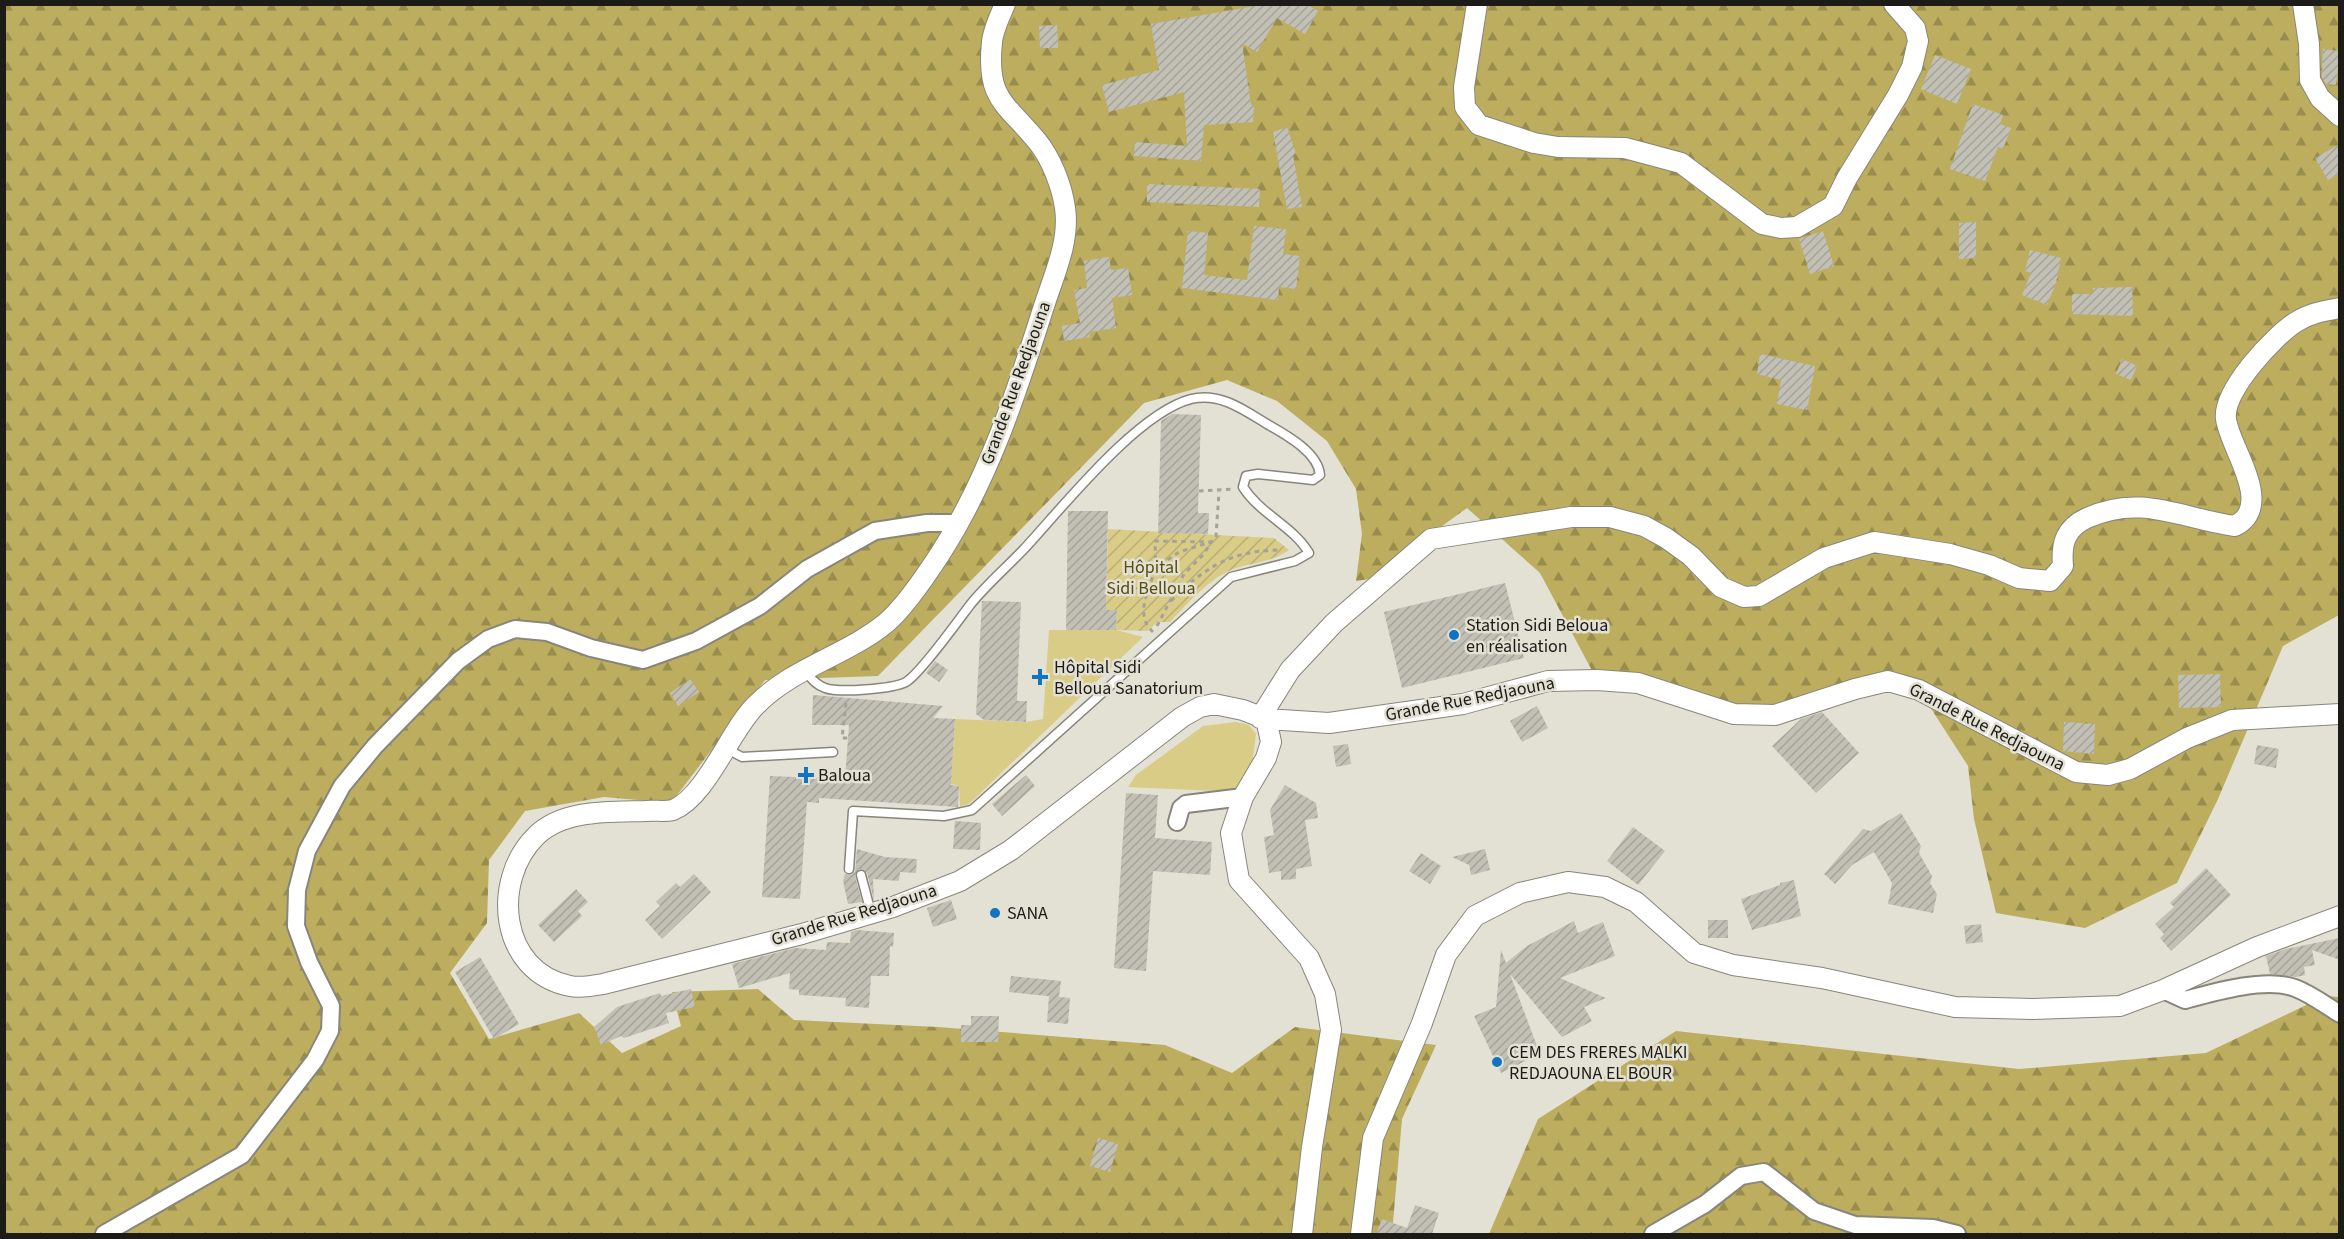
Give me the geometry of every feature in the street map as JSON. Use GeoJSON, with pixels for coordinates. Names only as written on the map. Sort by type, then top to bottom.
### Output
{"type":"FeatureCollection","features":[{"type":"Feature","properties":{"kind":"street","name":"Grande Rue Redjaouna"},"geometry":{"type":"LineString","coordinates":[[1005,4],[992,39],[991,69],[995,93],[1010,115],[1038,142],[1061,185],[1066,212],[1064,243],[1003,429],[940,554],[889,621],[866,637],[805,671],[754,706],[692,795],[672,810],[594,813],[568,819],[538,833],[521,853],[512,873],[508,896],[508,923],[522,956],[535,969],[553,979],[569,986],[587,986],[802,934],[871,913],[960,881],[1011,850],[1174,723],[1200,707],[1214,704],[1243,710],[1263,718],[1329,723],[1462,704],[1548,681],[1598,680],[1638,683],[1734,714],[1775,715],[1855,688],[1888,681],[1919,690],[2076,772],[2108,775],[2130,769],[2187,738],[2232,720],[2340,714]]}},
{"type":"Feature","properties":{"kind":"street"},"geometry":{"type":"LineString","coordinates":[[1477,4],[1464,87],[1465,106],[1479,125],[1542,144],[1558,147],[1625,148],[1681,163],[1762,224],[1781,228],[1797,227],[1833,206],[1907,76],[1918,41],[1915,28],[1894,4]]}},
{"type":"Feature","properties":{"kind":"street"},"geometry":{"type":"LineString","coordinates":[[2303,4],[2309,44],[2310,80],[2320,98],[2340,116]]}},
{"type":"Feature","properties":{"kind":"street"},"geometry":{"type":"LineString","coordinates":[[1302,1234],[1312,1148],[1331,1030],[1325,994],[1309,958],[1239,880],[1231,833],[1243,797],[1266,758],[1271,742],[1263,718],[1290,670],[1334,623],[1431,539],[1571,517],[1610,518],[1644,526],[1690,555],[1721,587],[1744,597],[1759,596],[1824,558],[1875,542],[1950,554],[1989,565],[2019,578],[2050,581],[2063,566],[2061,548],[2076,523],[2115,507],[2160,508],[2235,526],[2246,517],[2253,498],[2225,417],[2234,391],[2248,368],[2280,333],[2315,313],[2340,308]]}},
{"type":"Feature","properties":{"kind":"street"},"geometry":{"type":"LineString","coordinates":[[104,1234],[242,1155],[315,1060],[330,1031],[331,1006],[309,962],[296,926],[297,890],[307,851],[342,786],[375,746],[458,661],[488,639],[515,629],[547,632],[591,648],[643,660],[696,641],[760,606],[807,569],[875,531],[927,523],[957,523]]}},
{"type":"Feature","properties":{"kind":"street"},"geometry":{"type":"LineString","coordinates":[[1177,822],[1181,808],[1186,804],[1243,797]]}},
{"type":"Feature","properties":{"kind":"street"},"geometry":{"type":"LineString","coordinates":[[1361,1234],[1373,1138],[1422,1023],[1446,955],[1475,916],[1520,892],[1568,882],[1605,887],[1636,902],[1694,953],[1732,964],[1822,978],[1955,1007],[2033,1009],[2120,1006],[2163,990],[2258,946],[2340,916]]}},
{"type":"Feature","properties":{"kind":"street"},"geometry":{"type":"LineString","coordinates":[[2163,990],[2185,1000],[2263,984],[2293,987],[2340,1014]]}},
{"type":"Feature","properties":{"kind":"street"},"geometry":{"type":"LineString","coordinates":[[1653,1234],[1705,1204],[1741,1176],[1764,1172],[1814,1211],[1855,1225],[1933,1228],[1957,1234]]}},
{"type":"Feature","properties":{"kind":"lane"},"geometry":{"type":"LineString","coordinates":[[805,671],[817,685],[827,689],[877,688],[906,682],[975,599],[1101,464],[1156,414],[1191,399],[1213,397],[1233,404],[1279,431],[1313,457],[1319,466],[1320,475],[1312,480],[1258,474],[1246,476],[1243,487],[1251,500],[1301,540],[1309,554],[1296,561],[1231,577],[972,810],[944,816],[853,812],[849,869]]}},
{"type":"Feature","properties":{"kind":"lane"},"geometry":{"type":"LineString","coordinates":[[726,749],[742,757],[833,752]]}},
{"type":"Feature","properties":{"kind":"lane"},"geometry":{"type":"LineString","coordinates":[[861,875],[871,913]]}},
{"type":"Feature","properties":{"kind":"path"},"geometry":{"type":"LineString","coordinates":[[1199,491],[1219,492],[1243,487]]}},
{"type":"Feature","properties":{"kind":"path"},"geometry":{"type":"LineString","coordinates":[[1211,542],[1155,541],[1156,568],[1143,610],[1145,625],[1154,633],[1184,574],[1204,554],[1216,536],[1219,492]]}},
{"type":"Feature","properties":{"kind":"path"},"geometry":{"type":"LineString","coordinates":[[1156,568],[1179,552],[1211,542]]}},
{"type":"Feature","properties":{"kind":"path"},"geometry":{"type":"LineString","coordinates":[[846,712],[843,714],[842,738],[848,738]]}},
{"type":"Feature","properties":{"kind":"green space"},"geometry":{"type":"Polygon","coordinates":[[[5,5],[2339,5],[2339,615],[2283,646],[2218,799],[2177,883],[2085,928],[1996,913],[1974,819],[1968,766],[1919,690],[1888,681],[1775,715],[1597,680],[1540,573],[1467,508],[1369,579],[1356,581],[1362,534],[1356,489],[1327,441],[1277,401],[1227,380],[1144,403],[878,676],[765,680],[671,803],[604,797],[525,811],[489,860],[487,923],[450,973],[489,1039],[579,1013],[622,1053],[681,1026],[672,992],[758,989],[794,1020],[938,1027],[1165,1045],[1232,1073],[1295,1027],[1436,1045],[1402,1119],[1392,1234],[5,1234],[5,5]]]}},
{"type":"Feature","properties":{"kind":"green space","name":"Hôpital Sidi Belloua"},"geometry":{"type":"Polygon","coordinates":[[[1108,529],[1274,538],[1289,550],[1270,559],[1226,572],[1200,591],[1170,622],[1158,622],[1147,631],[1116,630],[1117,610],[1106,610],[1108,529]]]}},
{"type":"Feature","properties":{"kind":"green space"},"geometry":{"type":"Polygon","coordinates":[[[1049,630],[1116,630],[1143,637],[969,804],[960,806],[959,786],[951,784],[955,719],[1026,722],[1043,719],[1049,630]]]}},
{"type":"Feature","properties":{"kind":"green space"},"geometry":{"type":"Polygon","coordinates":[[[1236,722],[1249,725],[1256,734],[1252,765],[1238,792],[1128,787],[1136,775],[1203,726],[1236,722]]]}},
{"type":"Feature","properties":{"kind":"green space"},"geometry":{"type":"Polygon","coordinates":[[[2325,996],[2339,997],[2339,1234],[1489,1234],[1538,1119],[1676,1031],[2019,1069],[2206,1053],[2325,996]]]}},
{"type":"Feature","properties":{"kind":"building"},"geometry":{"type":"Polygon","coordinates":[[[1253,4],[1306,4],[1318,11],[1305,34],[1277,18],[1257,52],[1242,43],[1251,105],[1254,105],[1253,122],[1204,125],[1201,161],[1134,156],[1135,142],[1187,146],[1184,92],[1109,112],[1102,85],[1159,70],[1151,24],[1255,6],[1253,4]]]}},
{"type":"Feature","properties":{"kind":"building"},"geometry":{"type":"Polygon","coordinates":[[[1057,25],[1058,48],[1040,48],[1039,26],[1057,25]]]}},
{"type":"Feature","properties":{"kind":"building"},"geometry":{"type":"Polygon","coordinates":[[[2323,49],[2340,51],[2336,85],[2326,84],[2322,77],[2323,49]]]}},
{"type":"Feature","properties":{"kind":"building"},"geometry":{"type":"Polygon","coordinates":[[[1935,55],[1971,69],[1957,104],[1921,89],[1935,55]]]}},
{"type":"Feature","properties":{"kind":"building"},"geometry":{"type":"Polygon","coordinates":[[[1973,104],[2003,115],[2000,124],[2011,128],[2003,149],[1998,147],[1985,181],[1950,169],[1973,104]]]}},
{"type":"Feature","properties":{"kind":"building"},"geometry":{"type":"Polygon","coordinates":[[[1287,127],[1296,154],[1293,155],[1302,207],[1287,209],[1273,132],[1287,127]]]}},
{"type":"Feature","properties":{"kind":"building"},"geometry":{"type":"Polygon","coordinates":[[[2340,144],[2340,174],[2328,180],[2315,158],[2340,144]]]}},
{"type":"Feature","properties":{"kind":"building"},"geometry":{"type":"Polygon","coordinates":[[[1147,184],[1260,189],[1259,207],[1147,202],[1147,184]]]}},
{"type":"Feature","properties":{"kind":"building"},"geometry":{"type":"Polygon","coordinates":[[[1976,222],[1976,258],[1959,259],[1959,223],[1976,222]]]}},
{"type":"Feature","properties":{"kind":"building"},"geometry":{"type":"Polygon","coordinates":[[[1254,226],[1286,229],[1283,254],[1300,256],[1296,289],[1279,287],[1278,300],[1182,288],[1188,231],[1208,233],[1204,275],[1247,280],[1254,226]]]}},
{"type":"Feature","properties":{"kind":"building"},"geometry":{"type":"Polygon","coordinates":[[[1823,231],[1834,266],[1810,274],[1799,239],[1823,231]]]}},
{"type":"Feature","properties":{"kind":"building"},"geometry":{"type":"Polygon","coordinates":[[[2030,250],[2061,258],[2056,283],[2047,305],[2022,295],[2031,273],[2025,271],[2030,250]]]}},
{"type":"Feature","properties":{"kind":"building"},"geometry":{"type":"Polygon","coordinates":[[[1109,257],[1111,270],[1128,268],[1132,295],[1112,298],[1116,328],[1089,332],[1090,337],[1064,341],[1062,326],[1080,323],[1074,290],[1087,288],[1084,261],[1109,257]]]}},
{"type":"Feature","properties":{"kind":"building"},"geometry":{"type":"Polygon","coordinates":[[[2132,287],[2133,316],[2072,314],[2072,294],[2093,294],[2093,288],[2132,287]]]}},
{"type":"Feature","properties":{"kind":"building"},"geometry":{"type":"Polygon","coordinates":[[[1760,354],[1815,366],[1807,410],[1777,404],[1781,380],[1757,374],[1760,354]]]}},
{"type":"Feature","properties":{"kind":"building"},"geometry":{"type":"Polygon","coordinates":[[[2122,359],[2137,366],[2131,380],[2116,374],[2122,359]]]}},
{"type":"Feature","properties":{"kind":"building"},"geometry":{"type":"Polygon","coordinates":[[[1172,414],[1201,415],[1198,513],[1209,513],[1208,534],[1158,533],[1161,421],[1172,414]]]}},
{"type":"Feature","properties":{"kind":"building"},"geometry":{"type":"Polygon","coordinates":[[[1068,511],[1108,511],[1106,610],[1117,610],[1116,630],[1066,630],[1068,511]]]}},
{"type":"Feature","properties":{"kind":"building","name":"Station Sidi Beloua en réalisation"},"geometry":{"type":"Polygon","coordinates":[[[1505,583],[1524,658],[1402,688],[1384,612],[1505,583]]]}},
{"type":"Feature","properties":{"kind":"building"},"geometry":{"type":"Polygon","coordinates":[[[982,601],[1021,602],[1017,701],[1027,701],[1026,722],[984,720],[976,714],[982,601]]]}},
{"type":"Feature","properties":{"kind":"building"},"geometry":{"type":"Polygon","coordinates":[[[935,661],[948,670],[939,682],[926,673],[935,661]]]}},
{"type":"Feature","properties":{"kind":"building"},"geometry":{"type":"Polygon","coordinates":[[[2220,674],[2221,707],[2179,708],[2178,675],[2220,674]]]}},
{"type":"Feature","properties":{"kind":"building"},"geometry":{"type":"Polygon","coordinates":[[[690,679],[699,692],[678,706],[670,693],[690,679]]]}},
{"type":"Feature","properties":{"kind":"building"},"geometry":{"type":"Polygon","coordinates":[[[813,695],[943,706],[933,718],[955,719],[951,785],[959,786],[958,807],[819,798],[819,803],[807,802],[800,899],[762,897],[770,776],[845,779],[849,725],[812,725],[813,695]]]}},
{"type":"Feature","properties":{"kind":"building"},"geometry":{"type":"Polygon","coordinates":[[[1537,706],[1548,728],[1522,742],[1510,721],[1537,706]]]}},
{"type":"Feature","properties":{"kind":"building"},"geometry":{"type":"Polygon","coordinates":[[[1822,712],[1859,753],[1816,793],[1772,746],[1801,719],[1822,712]]]}},
{"type":"Feature","properties":{"kind":"building"},"geometry":{"type":"Polygon","coordinates":[[[2064,722],[2095,724],[2094,754],[2063,751],[2064,722]]]}},
{"type":"Feature","properties":{"kind":"building"},"geometry":{"type":"Polygon","coordinates":[[[1348,744],[1351,764],[1336,767],[1333,746],[1348,744]]]}},
{"type":"Feature","properties":{"kind":"building"},"geometry":{"type":"Polygon","coordinates":[[[2257,745],[2279,749],[2276,768],[2254,764],[2257,745]]]}},
{"type":"Feature","properties":{"kind":"building"},"geometry":{"type":"Polygon","coordinates":[[[1026,775],[1035,786],[1002,816],[992,804],[1026,775]]]}},
{"type":"Feature","properties":{"kind":"building"},"geometry":{"type":"Polygon","coordinates":[[[1285,785],[1316,803],[1318,818],[1305,820],[1312,866],[1296,869],[1296,879],[1281,880],[1281,871],[1269,873],[1264,837],[1274,835],[1270,810],[1285,785]]]}},
{"type":"Feature","properties":{"kind":"building"},"geometry":{"type":"Polygon","coordinates":[[[1126,793],[1158,795],[1155,838],[1212,842],[1210,875],[1153,871],[1146,971],[1114,968],[1126,793]]]}},
{"type":"Feature","properties":{"kind":"building"},"geometry":{"type":"Polygon","coordinates":[[[1901,813],[1921,846],[1919,853],[1932,876],[1930,883],[1937,894],[1933,913],[1888,904],[1892,883],[1874,852],[1852,865],[1835,884],[1824,874],[1863,829],[1871,831],[1901,813]]]}},
{"type":"Feature","properties":{"kind":"building"},"geometry":{"type":"Polygon","coordinates":[[[955,821],[981,823],[980,850],[953,849],[955,821]]]}},
{"type":"Feature","properties":{"kind":"building"},"geometry":{"type":"Polygon","coordinates":[[[1633,827],[1665,851],[1638,885],[1607,861],[1633,827]]]}},
{"type":"Feature","properties":{"kind":"building"},"geometry":{"type":"Polygon","coordinates":[[[857,849],[885,857],[917,859],[916,873],[900,872],[899,881],[873,879],[874,900],[867,873],[859,869],[855,876],[862,902],[848,904],[843,881],[845,874],[851,875],[855,872],[857,849]]]}},
{"type":"Feature","properties":{"kind":"building"},"geometry":{"type":"Polygon","coordinates":[[[1485,849],[1490,870],[1471,875],[1469,865],[1452,857],[1485,849]]]}},
{"type":"Feature","properties":{"kind":"building"},"geometry":{"type":"Polygon","coordinates":[[[1421,853],[1441,866],[1430,884],[1409,871],[1421,853]]]}},
{"type":"Feature","properties":{"kind":"building"},"geometry":{"type":"Polygon","coordinates":[[[2206,868],[2231,895],[2171,951],[2160,938],[2164,934],[2155,924],[2174,907],[2170,903],[2206,868]]]}},
{"type":"Feature","properties":{"kind":"building"},"geometry":{"type":"Polygon","coordinates":[[[694,874],[711,892],[662,939],[645,920],[660,906],[656,902],[676,883],[680,887],[694,874]]]}},
{"type":"Feature","properties":{"kind":"building"},"geometry":{"type":"Polygon","coordinates":[[[1794,880],[1801,916],[1752,930],[1741,899],[1780,885],[1780,883],[1794,880]]]}},
{"type":"Feature","properties":{"kind":"building"},"geometry":{"type":"Polygon","coordinates":[[[576,889],[588,902],[578,911],[582,916],[554,942],[538,925],[576,889]]]}},
{"type":"Feature","properties":{"kind":"building"},"geometry":{"type":"Polygon","coordinates":[[[951,900],[957,919],[933,927],[927,908],[951,900]]]}},
{"type":"Feature","properties":{"kind":"building"},"geometry":{"type":"Polygon","coordinates":[[[1708,920],[1728,920],[1728,938],[1708,938],[1708,920]]]}},
{"type":"Feature","properties":{"kind":"building"},"geometry":{"type":"Polygon","coordinates":[[[1574,921],[1578,933],[1603,922],[1615,956],[1560,978],[1606,998],[1584,1007],[1592,1021],[1562,1037],[1510,974],[1540,1054],[1501,1073],[1474,1016],[1496,1007],[1501,950],[1506,963],[1527,946],[1574,921]]]}},
{"type":"Feature","properties":{"kind":"building"},"geometry":{"type":"Polygon","coordinates":[[[1981,924],[1983,942],[1966,944],[1964,926],[1981,924]]]}},
{"type":"Feature","properties":{"kind":"building"},"geometry":{"type":"Polygon","coordinates":[[[857,930],[894,933],[893,947],[890,946],[889,976],[871,976],[869,1008],[845,1006],[846,998],[799,995],[799,990],[789,989],[790,973],[739,988],[732,964],[795,948],[826,950],[827,942],[850,943],[851,932],[857,930]]]}},
{"type":"Feature","properties":{"kind":"building"},"geometry":{"type":"Polygon","coordinates":[[[2340,938],[2340,960],[2312,950],[2315,965],[2304,967],[2305,975],[2296,977],[2270,974],[2266,956],[2286,949],[2340,938]]]}},
{"type":"Feature","properties":{"kind":"building"},"geometry":{"type":"Polygon","coordinates":[[[480,957],[519,1024],[494,1039],[455,972],[480,957]]]}},
{"type":"Feature","properties":{"kind":"building"},"geometry":{"type":"Polygon","coordinates":[[[1011,976],[1061,981],[1059,997],[1070,998],[1068,1024],[1047,1022],[1049,996],[1009,992],[1011,976]]]}},
{"type":"Feature","properties":{"kind":"building"},"geometry":{"type":"Polygon","coordinates":[[[691,989],[695,1007],[666,1013],[669,1023],[624,1038],[621,1036],[601,1045],[594,1027],[617,1007],[660,993],[661,996],[691,989]]]}},
{"type":"Feature","properties":{"kind":"building"},"geometry":{"type":"Polygon","coordinates":[[[971,1016],[999,1016],[998,1042],[961,1042],[961,1025],[971,1025],[971,1016]]]}},
{"type":"Feature","properties":{"kind":"building"},"geometry":{"type":"Polygon","coordinates":[[[1098,1138],[1118,1144],[1110,1172],[1090,1166],[1098,1138]]]}},
{"type":"Feature","properties":{"kind":"building"},"geometry":{"type":"Polygon","coordinates":[[[1415,1205],[1439,1213],[1432,1234],[1376,1234],[1382,1219],[1407,1228],[1415,1205]]]}},
{"type":"Feature","properties":{"kind":"place","name":"Station Sidi Beloua en réalisation"},"geometry":{"type":"Point","coordinates":[1454,635]}},
{"type":"Feature","properties":{"kind":"place","name":"Hôpital Sidi Belloua Sanatorium"},"geometry":{"type":"Point","coordinates":[1040,677]}},
{"type":"Feature","properties":{"kind":"place","name":"Baloua"},"geometry":{"type":"Point","coordinates":[806,775]}},
{"type":"Feature","properties":{"kind":"place","name":"SANA"},"geometry":{"type":"Point","coordinates":[995,913]}},
{"type":"Feature","properties":{"kind":"place","name":"CEM DES FRERES MALKI REDJAOUNA EL BOUR"},"geometry":{"type":"Point","coordinates":[1497,1062]}}]}
